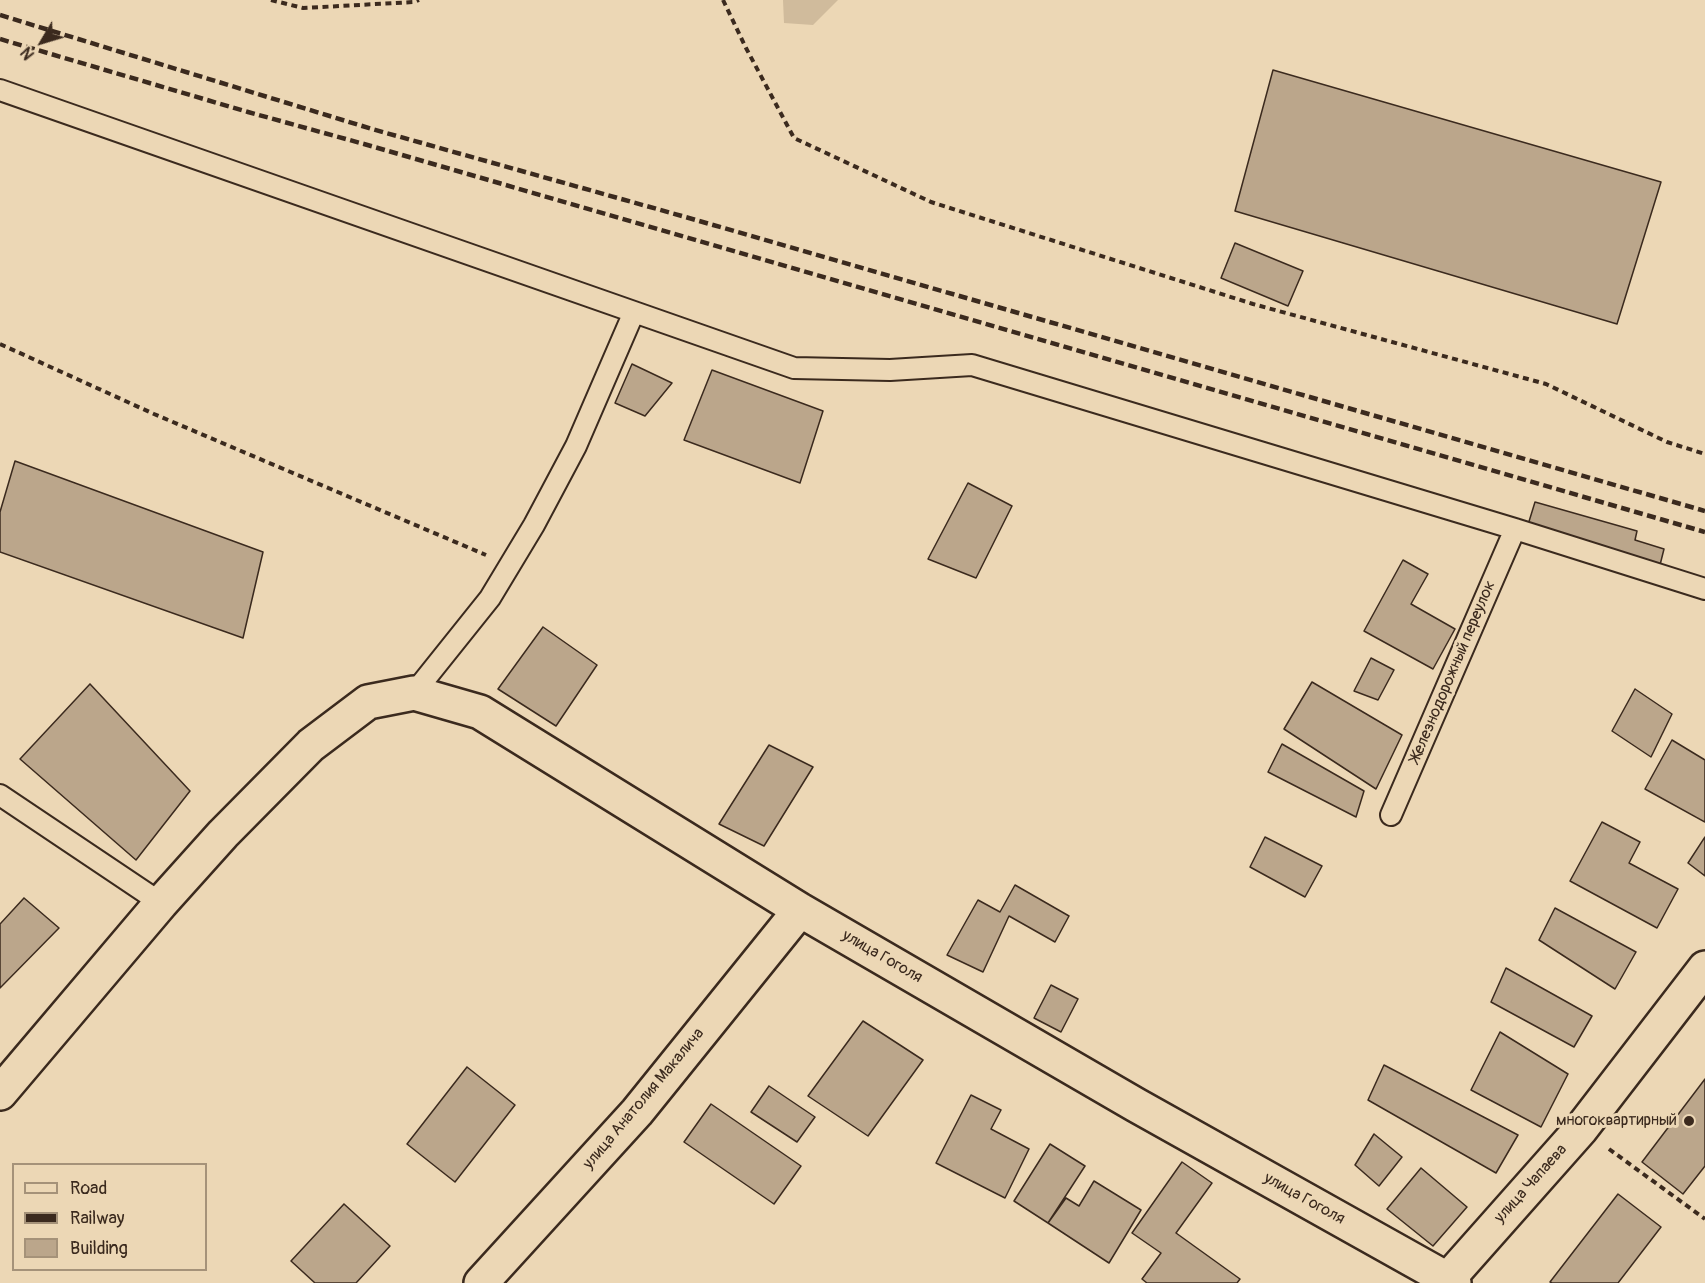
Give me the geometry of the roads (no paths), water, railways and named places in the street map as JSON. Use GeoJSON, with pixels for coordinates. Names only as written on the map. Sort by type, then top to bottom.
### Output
{"type":"FeatureCollection","features":[{"type":"Feature","properties":{"kind":"street","name":"улица Гоголя"},"geometry":{"type":"LineString","coordinates":[[0,1093],[161,903],[223,834],[311,745],[368,702],[414,693],[480,712],[800,910],[1136,1105],[1448,1282]]}},
{"type":"Feature","properties":{"kind":"street","name":"улица Анатолия Макалича"},"geometry":{"type":"LineString","coordinates":[[481,1283],[637,1112],[800,910]]}},
{"type":"Feature","properties":{"kind":"street","name":"улица Чапаева"},"geometry":{"type":"LineString","coordinates":[[1448,1282],[1581,1129],[1705,968]]}},
{"type":"Feature","properties":{"kind":"lane"},"geometry":{"type":"LineString","coordinates":[[0,90],[794,368],[890,370],[972,365],[1705,588]]}},
{"type":"Feature","properties":{"kind":"lane"},"geometry":{"type":"LineString","coordinates":[[414,693],[490,598],[534,525],[576,446],[634,312]]}},
{"type":"Feature","properties":{"kind":"lane","name":"Железнодорожный переулок"},"geometry":{"type":"LineString","coordinates":[[1391,815],[1515,529]]}},
{"type":"Feature","properties":{"kind":"lane"},"geometry":{"type":"LineString","coordinates":[[0,795],[161,903]]}},
{"type":"Feature","properties":{"kind":"railway"},"geometry":{"type":"LineString","coordinates":[[0,15],[372,129],[1705,511]]}},
{"type":"Feature","properties":{"kind":"railway"},"geometry":{"type":"LineString","coordinates":[[0,39],[1705,532]]}},
{"type":"Feature","properties":{"kind":"place","name":"многоквартирный"},"geometry":{"type":"Point","coordinates":[1689,1121]}}]}
